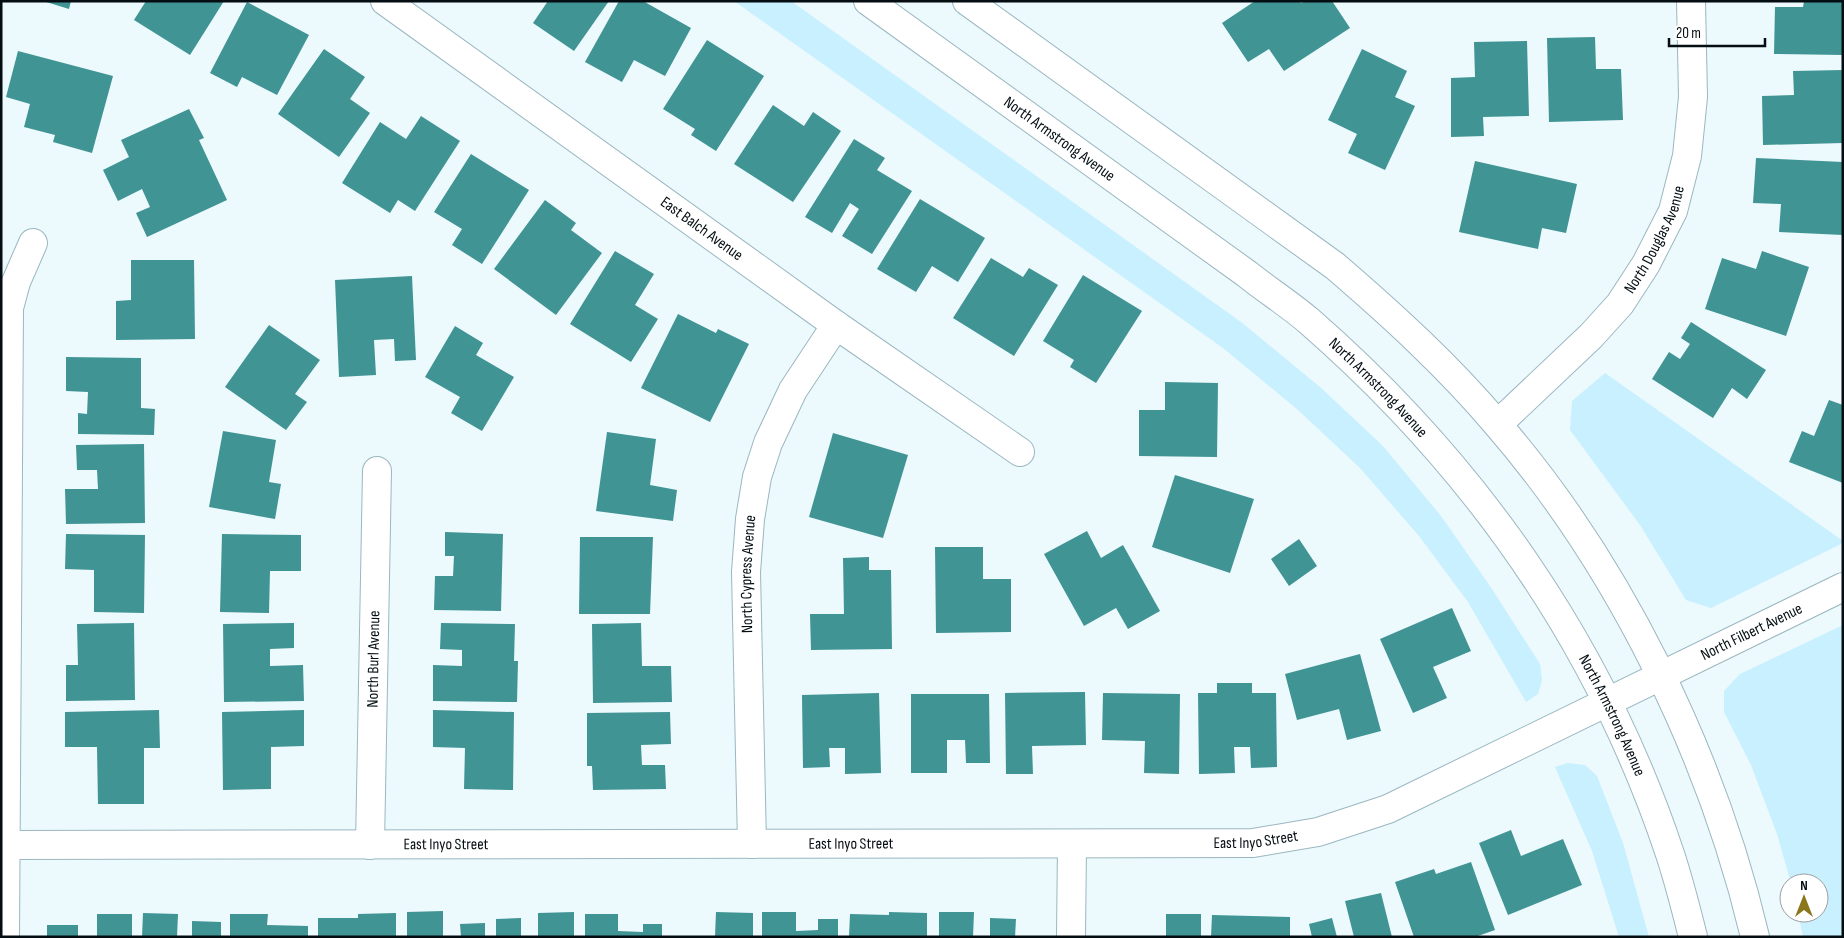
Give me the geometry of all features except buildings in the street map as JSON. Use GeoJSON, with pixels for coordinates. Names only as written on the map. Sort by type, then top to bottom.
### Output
{"type":"FeatureCollection","features":[{"type":"Feature","properties":{"kind":"street","name":"East Balch Avenue"},"geometry":{"type":"LineString","coordinates":[[385,1],[836,324],[1020,452]]}},
{"type":"Feature","properties":{"kind":"street","name":"North Armstrong Avenue"},"geometry":{"type":"LineString","coordinates":[[868,1],[1307,320],[1376,384],[1442,454],[1485,505],[1538,580],[1576,643],[1608,702],[1637,767],[1670,854],[1693,937]]}},
{"type":"Feature","properties":{"kind":"street"},"geometry":{"type":"LineString","coordinates":[[967,1],[1335,266],[1388,311],[1442,364],[1498,424],[1578,529],[1624,606],[1660,674],[1711,788],[1733,857],[1755,937]]}},
{"type":"Feature","properties":{"kind":"street","name":"North Douglas Avenue"},"geometry":{"type":"LineString","coordinates":[[1498,424],[1591,336],[1620,304],[1646,264],[1673,211],[1686,156],[1693,97],[1691,1]]}},
{"type":"Feature","properties":{"kind":"street"},"geometry":{"type":"LineString","coordinates":[[5,937],[9,308],[16,282],[33,242]]}},
{"type":"Feature","properties":{"kind":"street","name":"North Cypress Avenue"},"geometry":{"type":"LineString","coordinates":[[752,844],[746,572],[750,519],[756,477],[768,443],[793,390],[836,324]]}},
{"type":"Feature","properties":{"kind":"street","name":"North Burl Avenue"},"geometry":{"type":"LineString","coordinates":[[370,845],[377,471]]}},
{"type":"Feature","properties":{"kind":"street","name":"North Filbert Avenue"},"geometry":{"type":"LineString","coordinates":[[1660,674],[1843,587]]}},
{"type":"Feature","properties":{"kind":"street","name":"East Inyo Street"},"geometry":{"type":"LineString","coordinates":[[6,846],[1253,843],[1318,832],[1388,808],[1608,702],[1660,674]]}},
{"type":"Feature","properties":{"kind":"street"},"geometry":{"type":"LineString","coordinates":[[1071,937],[1072,844]]}},
{"type":"Feature","properties":{"kind":"shaded area"},"geometry":{"type":"Polygon","coordinates":[[[734,1],[791,1],[1241,322],[1320,387],[1383,446],[1441,516],[1492,589],[1540,664],[1542,680],[1538,694],[1526,702],[1468,602],[1419,536],[1360,468],[1298,410],[1223,348],[734,1]]]}},
{"type":"Feature","properties":{"kind":"shaded area"},"geometry":{"type":"Polygon","coordinates":[[[1605,373],[1843,541],[1843,543],[1711,608],[1686,600],[1640,525],[1570,430],[1572,401],[1605,373]]]}},
{"type":"Feature","properties":{"kind":"shaded area"},"geometry":{"type":"Polygon","coordinates":[[[1843,625],[1843,937],[1803,937],[1800,923],[1829,923],[1829,873],[1788,873],[1777,834],[1751,765],[1724,712],[1724,691],[1740,674],[1843,625]]]}},
{"type":"Feature","properties":{"kind":"shaded area"},"geometry":{"type":"Polygon","coordinates":[[[1568,763],[1585,765],[1597,776],[1623,843],[1649,937],[1619,937],[1592,851],[1555,767],[1568,763]]]}}]}
